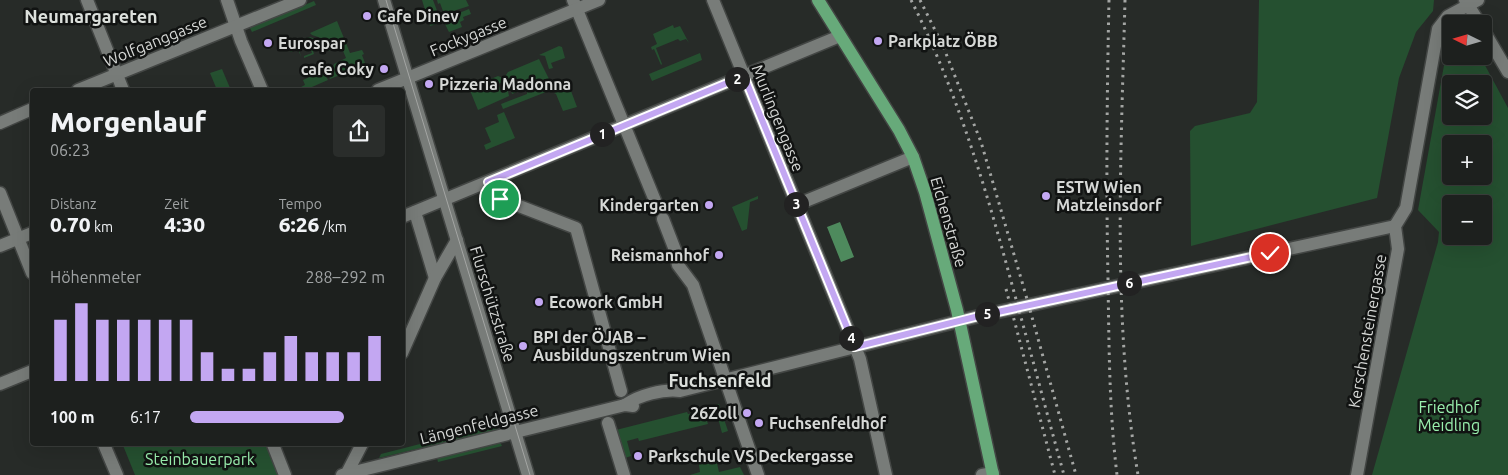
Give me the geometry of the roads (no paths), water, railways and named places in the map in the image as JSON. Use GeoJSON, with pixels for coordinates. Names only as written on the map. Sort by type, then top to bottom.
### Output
{"type":"FeatureCollection","features":[{"type":"Feature","properties":{"kind":"main road","name":"Eichenstraße"},"geometry":{"type":"LineString","coordinates":[[818,0],[899,130],[913,157],[925,192],[960,321],[989,474]]}},
{"type":"Feature","properties":{"kind":"street"},"geometry":{"type":"LineString","coordinates":[[86,0],[122,88]]}},
{"type":"Feature","properties":{"kind":"street"},"geometry":{"type":"LineString","coordinates":[[227,0],[261,88]]}},
{"type":"Feature","properties":{"kind":"street","name":"Wolfganggasse"},"geometry":{"type":"LineString","coordinates":[[83,88],[300,0]]}},
{"type":"Feature","properties":{"kind":"street","name":"Flurschützstraße"},"geometry":{"type":"LineString","coordinates":[[384,0],[528,475]]}},
{"type":"Feature","properties":{"kind":"street","name":"Fockygasse"},"geometry":{"type":"LineString","coordinates":[[383,88],[575,4],[599,0]]}},
{"type":"Feature","properties":{"kind":"street","name":"Murlingengasse"},"geometry":{"type":"LineString","coordinates":[[713,0],[860,359],[886,475]]}},
{"type":"Feature","properties":{"kind":"street"},"geometry":{"type":"LineString","coordinates":[[1395,226],[1406,208],[1438,28],[1448,16],[1470,2],[1476,15]]}},
{"type":"Feature","properties":{"kind":"street"},"geometry":{"type":"LineString","coordinates":[[575,4],[656,203]]}},
{"type":"Feature","properties":{"kind":"street"},"geometry":{"type":"LineString","coordinates":[[435,278],[409,215],[840,36]]}},
{"type":"Feature","properties":{"kind":"street"},"geometry":{"type":"LineString","coordinates":[[1492,45],[1508,72]]}},
{"type":"Feature","properties":{"kind":"street"},"geometry":{"type":"LineString","coordinates":[[0,123],[30,110]]}},
{"type":"Feature","properties":{"kind":"street"},"geometry":{"type":"LineString","coordinates":[[796,205],[913,157]]}},
{"type":"Feature","properties":{"kind":"street"},"geometry":{"type":"LineString","coordinates":[[488,182],[500,199],[576,228],[621,391]]}},
{"type":"Feature","properties":{"kind":"street"},"geometry":{"type":"LineString","coordinates":[[0,193],[30,267]]}},
{"type":"Feature","properties":{"kind":"street"},"geometry":{"type":"LineString","coordinates":[[663,219],[675,250],[678,265],[693,285],[758,475]]}},
{"type":"Feature","properties":{"kind":"street","name":"Längenfeldgasse"},"geometry":{"type":"LineString","coordinates":[[345,474],[625,405],[634,398],[673,390],[680,392],[960,321],[1395,226]]}},
{"type":"Feature","properties":{"kind":"street","name":"Kerschensteinergasse"},"geometry":{"type":"LineString","coordinates":[[1357,475],[1398,249],[1395,226]]}},
{"type":"Feature","properties":{"kind":"street"},"geometry":{"type":"LineString","coordinates":[[0,246],[30,234]]}},
{"type":"Feature","properties":{"kind":"street"},"geometry":{"type":"LineString","coordinates":[[405,346],[435,278],[457,240]]}},
{"type":"Feature","properties":{"kind":"street"},"geometry":{"type":"LineString","coordinates":[[0,384],[30,372]]}},
{"type":"Feature","properties":{"kind":"street"},"geometry":{"type":"LineString","coordinates":[[608,423],[624,475]]}},
{"type":"Feature","properties":{"kind":"street"},"geometry":{"type":"LineString","coordinates":[[105,446],[117,475]]}},
{"type":"Feature","properties":{"kind":"street"},"geometry":{"type":"LineString","coordinates":[[274,446],[285,475]]}},
{"type":"Feature","properties":{"kind":"street"},"geometry":{"type":"LineString","coordinates":[[345,474],[361,446]]}},
{"type":"Feature","properties":{"kind":"tram line"},"geometry":{"type":"LineString","coordinates":[[386,0],[530,475]]}},
{"type":"Feature","properties":{"kind":"railway"},"geometry":{"type":"LineString","coordinates":[[911,0],[943,71],[982,180],[1064,475]]}},
{"type":"Feature","properties":{"kind":"railway"},"geometry":{"type":"LineString","coordinates":[[920,0],[943,46],[981,142],[1076,475]]}},
{"type":"Feature","properties":{"kind":"railway"},"geometry":{"type":"LineString","coordinates":[[1109,0],[1107,104],[1109,327],[1111,401],[1117,475]]}},
{"type":"Feature","properties":{"kind":"railway"},"geometry":{"type":"LineString","coordinates":[[1125,0],[1120,179],[1121,298],[1124,357],[1138,475]]}},
{"type":"Feature","properties":{"kind":"railway"},"geometry":{"type":"LineString","coordinates":[[1006,289],[1055,475]]}},
{"type":"Feature","properties":{"kind":"place","name":"Cafe Dinev"},"geometry":{"type":"Point","coordinates":[367,16]}},
{"type":"Feature","properties":{"kind":"place","name":"Parkplatz ÖBB"},"geometry":{"type":"Point","coordinates":[878,41]}},
{"type":"Feature","properties":{"kind":"place","name":"Eurospar"},"geometry":{"type":"Point","coordinates":[268,43]}},
{"type":"Feature","properties":{"kind":"place","name":"cafe Coky"},"geometry":{"type":"Point","coordinates":[384,69]}},
{"type":"Feature","properties":{"kind":"place","name":"Pizzeria Madonna"},"geometry":{"type":"Point","coordinates":[429,84]}},
{"type":"Feature","properties":{"kind":"place","name":"ESTW Wien Matzleinsdorf"},"geometry":{"type":"Point","coordinates":[1046,196]}},
{"type":"Feature","properties":{"kind":"place","name":"Kindergarten"},"geometry":{"type":"Point","coordinates":[709,205]}},
{"type":"Feature","properties":{"kind":"place","name":"Reismannhof"},"geometry":{"type":"Point","coordinates":[719,255]}},
{"type":"Feature","properties":{"kind":"place","name":"Ecowork GmbH"},"geometry":{"type":"Point","coordinates":[539,302]}},
{"type":"Feature","properties":{"kind":"place","name":"BPI der ÖJAB – Ausbildungszentrum Wien"},"geometry":{"type":"Point","coordinates":[523,346]}},
{"type":"Feature","properties":{"kind":"place","name":"26Zoll"},"geometry":{"type":"Point","coordinates":[747,413]}},
{"type":"Feature","properties":{"kind":"place","name":"Fuchsenfeldhof"},"geometry":{"type":"Point","coordinates":[759,423]}},
{"type":"Feature","properties":{"kind":"place","name":"Parkschule VS Deckergasse"},"geometry":{"type":"Point","coordinates":[638,456]}},
{"type":"Feature","properties":{"kind":"district","name":"Neumargareten"},"geometry":{"type":"Point","coordinates":[91,17]}},
{"type":"Feature","properties":{"kind":"district","name":"Fuchsenfeld"},"geometry":{"type":"Point","coordinates":[720,381]}},
{"type":"Feature","properties":{"kind":"park label","name":"Friedhof Meidling"},"geometry":{"type":"Point","coordinates":[1449,416]}},
{"type":"Feature","properties":{"kind":"park label","name":"Steinbauerpark"},"geometry":{"type":"Point","coordinates":[200,459]}}]}
